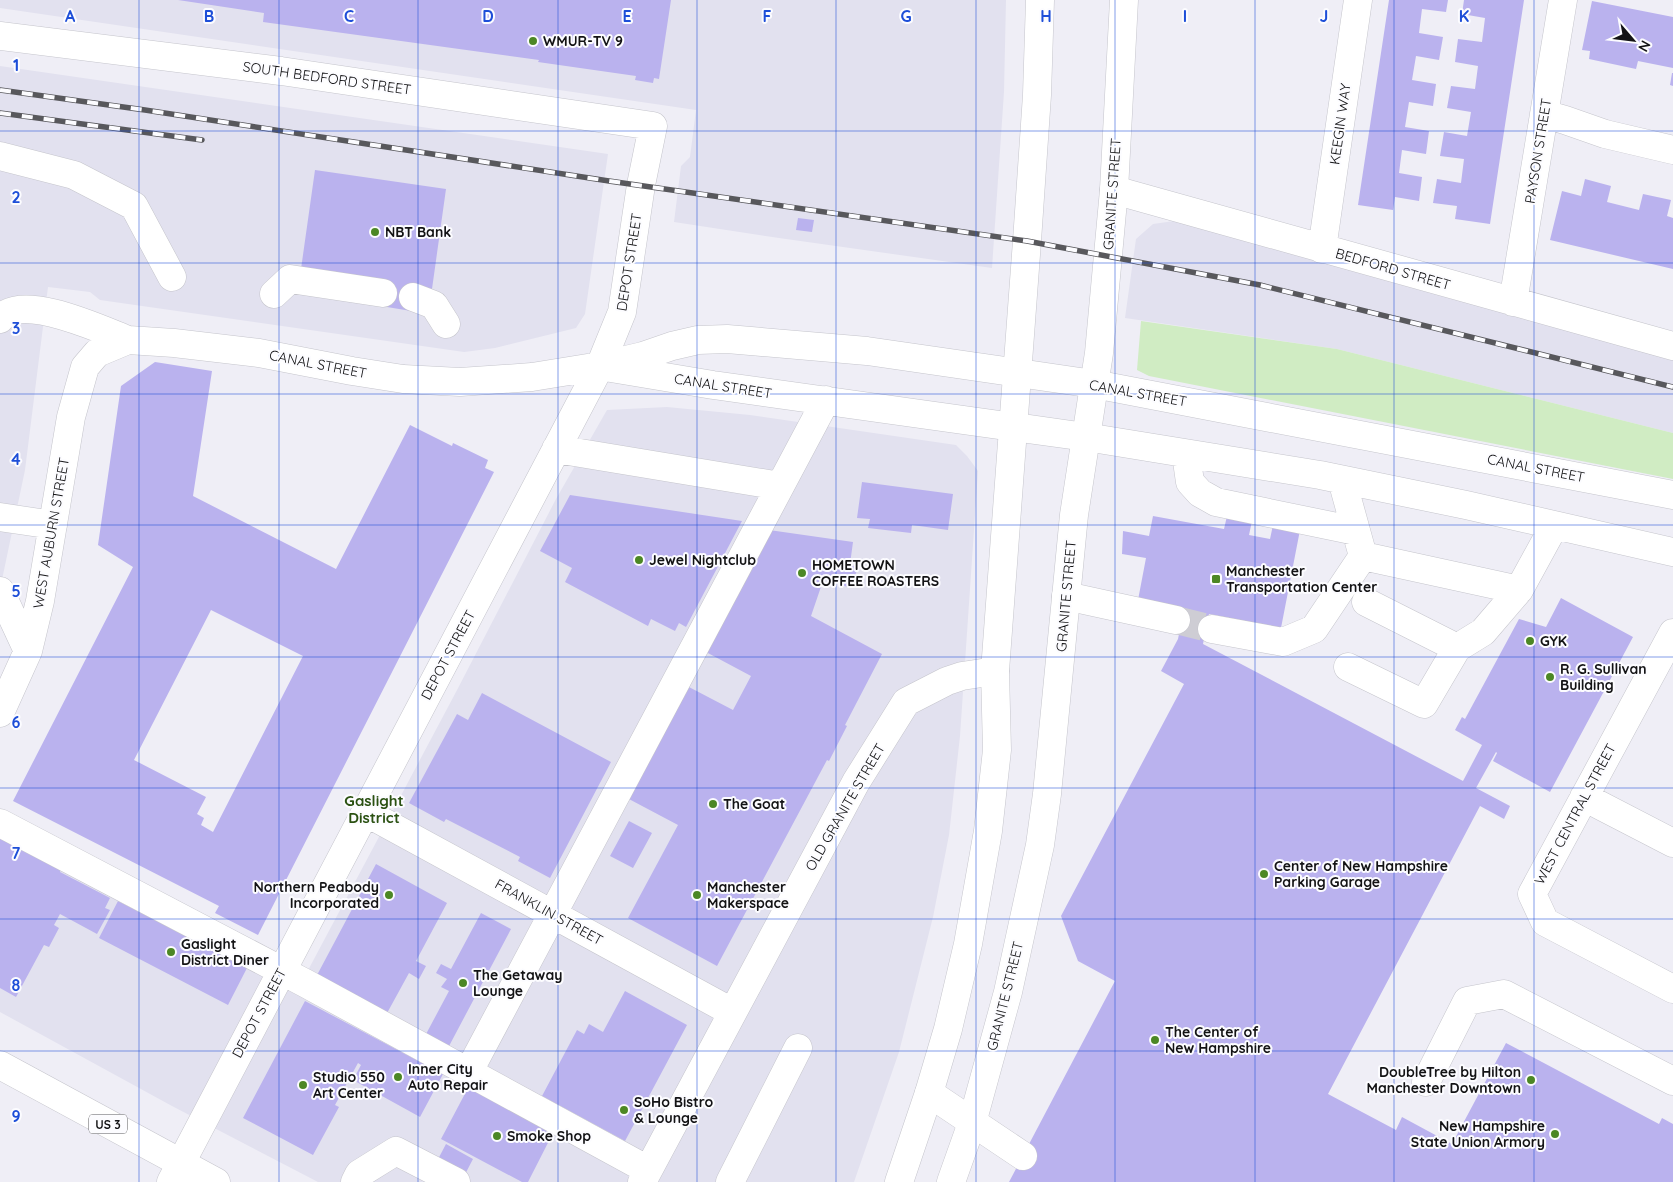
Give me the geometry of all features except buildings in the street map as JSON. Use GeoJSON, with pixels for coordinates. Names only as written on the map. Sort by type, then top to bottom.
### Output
{"type":"FeatureCollection","features":[{"type":"Feature","properties":{"kind":"street"},"geometry":{"type":"LineString","coordinates":[[899,1182],[948,1029],[968,944],[988,831],[997,750],[995,671],[1037,95],[1040,0]]}},
{"type":"Feature","properties":{"kind":"street","name":"GRANITE STREET"},"geometry":{"type":"LineString","coordinates":[[951,1182],[972,1123],[1008,992],[1040,845],[1048,794],[1074,515],[1099,352],[1114,190],[1124,0]]}},
{"type":"Feature","properties":{"kind":"street","name":"KEEGIN WAY"},"geometry":{"type":"LineString","coordinates":[[1322,249],[1358,0]]}},
{"type":"Feature","properties":{"kind":"street","name":"PAYSON STREET"},"geometry":{"type":"LineString","coordinates":[[1513,302],[1563,0]]}},
{"type":"Feature","properties":{"kind":"street","name":"SOUTH BEDFORD STREET"},"geometry":{"type":"LineString","coordinates":[[0,36],[280,70],[653,126]]}},
{"type":"Feature","properties":{"kind":"street"},"geometry":{"type":"LineString","coordinates":[[1544,114],[1605,134],[1673,150]]}},
{"type":"Feature","properties":{"kind":"street","name":"DEPOT STREET"},"geometry":{"type":"LineString","coordinates":[[176,1172],[600,366],[622,312],[641,185],[653,126]]}},
{"type":"Feature","properties":{"kind":"street"},"geometry":{"type":"LineString","coordinates":[[0,156],[74,175],[134,206],[172,277]]}},
{"type":"Feature","properties":{"kind":"street","name":"BEDFORD STREET"},"geometry":{"type":"LineString","coordinates":[[1114,190],[1673,346]]}},
{"type":"Feature","properties":{"kind":"street"},"geometry":{"type":"LineString","coordinates":[[274,294],[290,279],[383,293]]}},
{"type":"Feature","properties":{"kind":"street"},"geometry":{"type":"LineString","coordinates":[[413,297],[434,305],[446,324]]}},
{"type":"Feature","properties":{"kind":"street"},"geometry":{"type":"LineString","coordinates":[[0,319],[17,310],[36,309],[62,315],[128,340]]}},
{"type":"Feature","properties":{"kind":"street","name":"CANAL STREET"},"geometry":{"type":"LineString","coordinates":[[97,353],[128,340],[174,342],[260,353],[352,372],[460,382],[532,377],[600,366],[643,356],[689,342],[727,339],[867,351],[1094,384],[1673,495]]}},
{"type":"Feature","properties":{"kind":"street","name":"WEST AUBURN STREET"},"geometry":{"type":"LineString","coordinates":[[0,713],[28,651],[40,601],[70,417],[84,366],[97,353]]}},
{"type":"Feature","properties":{"kind":"street","name":"CANAL STREET"},"geometry":{"type":"LineString","coordinates":[[600,366],[713,385],[1086,437],[1342,480],[1673,552]]}},
{"type":"Feature","properties":{"kind":"street"},"geometry":{"type":"LineString","coordinates":[[468,1073],[826,400]]}},
{"type":"Feature","properties":{"kind":"street"},"geometry":{"type":"LineString","coordinates":[[556,449],[780,486]]}},
{"type":"Feature","properties":{"kind":"street"},"geometry":{"type":"LineString","coordinates":[[1186,454],[1190,482],[1200,493],[1216,502],[1520,590]]}},
{"type":"Feature","properties":{"kind":"street"},"geometry":{"type":"LineString","coordinates":[[1212,629],[1283,642],[1314,628],[1360,544],[1342,480]]}},
{"type":"Feature","properties":{"kind":"street"},"geometry":{"type":"LineString","coordinates":[[0,517],[53,525]]}},
{"type":"Feature","properties":{"kind":"street"},"geometry":{"type":"LineString","coordinates":[[1348,667],[1424,704],[1457,648],[1483,632],[1520,590],[1554,526]]}},
{"type":"Feature","properties":{"kind":"street"},"geometry":{"type":"LineString","coordinates":[[0,591],[28,651]]}},
{"type":"Feature","properties":{"kind":"street"},"geometry":{"type":"LineString","coordinates":[[1066,596],[1176,620]]}},
{"type":"Feature","properties":{"kind":"street"},"geometry":{"type":"LineString","coordinates":[[1366,602],[1457,648]]}},
{"type":"Feature","properties":{"kind":"street","name":"WEST CENTRAL STREET"},"geometry":{"type":"LineString","coordinates":[[1673,633],[1532,894],[1545,922],[1673,989]]}},
{"type":"Feature","properties":{"kind":"street","name":"OLD GRANITE STREET"},"geometry":{"type":"LineString","coordinates":[[645,1176],[856,782],[906,702],[947,681],[962,676],[995,671]]}},
{"type":"Feature","properties":{"kind":"street"},"geometry":{"type":"LineString","coordinates":[[1584,797],[1673,843]]}},
{"type":"Feature","properties":{"kind":"street","name":"FRANKLIN STREET"},"geometry":{"type":"LineString","coordinates":[[365,812],[732,1012]]}},
{"type":"Feature","properties":{"kind":"street"},"geometry":{"type":"LineString","coordinates":[[0,823],[282,971],[468,1073],[645,1176]]}},
{"type":"Feature","properties":{"kind":"street"},"geometry":{"type":"LineString","coordinates":[[1426,1082],[1467,1001],[1504,994],[1673,1082]]}},
{"type":"Feature","properties":{"kind":"street"},"geometry":{"type":"LineString","coordinates":[[730,1182],[798,1048]]}},
{"type":"Feature","properties":{"kind":"street","name":"US 3"},"geometry":{"type":"LineString","coordinates":[[0,1066],[176,1172],[216,1182]]}},
{"type":"Feature","properties":{"kind":"street"},"geometry":{"type":"LineString","coordinates":[[929,1093],[1023,1156]]}},
{"type":"Feature","properties":{"kind":"street"},"geometry":{"type":"LineString","coordinates":[[355,1182],[359,1174],[396,1151],[456,1182]]}},
{"type":"Feature","properties":{"kind":"shaded area"},"geometry":{"type":"Polygon","coordinates":[[[0,0],[1006,0],[1004,92],[992,268],[674,222],[681,166],[690,157],[696,110],[0,8],[0,0]]]}},
{"type":"Feature","properties":{"kind":"shaded area"},"geometry":{"type":"Polygon","coordinates":[[[0,66],[608,154],[585,314],[576,328],[495,348],[464,352],[100,300],[90,292],[48,287],[25,470],[0,586],[0,66]]]}},
{"type":"Feature","properties":{"kind":"shaded area"},"geometry":{"type":"Polygon","coordinates":[[[1174,221],[1673,359],[1673,433],[1337,349],[1125,318],[1136,239],[1153,224],[1174,221]]]}},
{"type":"Feature","properties":{"kind":"shaded area"},"geometry":{"type":"Polygon","coordinates":[[[667,407],[750,415],[956,445],[978,471],[960,736],[949,835],[933,917],[899,1052],[854,1182],[318,1182],[172,1106],[0,1012],[0,832],[297,991],[556,499],[607,410],[667,407]]]}},
{"type":"Feature","properties":{"kind":"green space"},"geometry":{"type":"Polygon","coordinates":[[[1141,321],[1337,349],[1673,433],[1673,479],[1149,376],[1137,370],[1141,321]]]}},
{"type":"Feature","properties":{"kind":"tunnel"},"geometry":{"type":"LineString","coordinates":[[1176,620],[1212,629]]}},
{"type":"Feature","properties":{"kind":"railway"},"geometry":{"type":"LineString","coordinates":[[0,90],[1027,241],[1260,285],[1673,387]]}},
{"type":"Feature","properties":{"kind":"railway"},"geometry":{"type":"LineString","coordinates":[[0,113],[202,140]]}},
{"type":"Feature","properties":{"kind":"place","name":"WMUR-TV 9"},"geometry":{"type":"Point","coordinates":[533,41]}},
{"type":"Feature","properties":{"kind":"place","name":"NBT Bank"},"geometry":{"type":"Point","coordinates":[375,232]}},
{"type":"Feature","properties":{"kind":"place","name":"Jewel Nightclub"},"geometry":{"type":"Point","coordinates":[639,560]}},
{"type":"Feature","properties":{"kind":"place","name":"HOMETOWN COFFEE ROASTERS"},"geometry":{"type":"Point","coordinates":[802,573]}},
{"type":"Feature","properties":{"kind":"place","name":"Manchester Transportation Center"},"geometry":{"type":"Point","coordinates":[1216,579]}},
{"type":"Feature","properties":{"kind":"place","name":"GYK"},"geometry":{"type":"Point","coordinates":[1530,641]}},
{"type":"Feature","properties":{"kind":"place","name":"R. G. Sullivan Building"},"geometry":{"type":"Point","coordinates":[1550,677]}},
{"type":"Feature","properties":{"kind":"place","name":"The Goat"},"geometry":{"type":"Point","coordinates":[713,804]}},
{"type":"Feature","properties":{"kind":"place","name":"Center of New Hampshire Parking Garage"},"geometry":{"type":"Point","coordinates":[1264,874]}},
{"type":"Feature","properties":{"kind":"place","name":"Northern Peabody Incorporated"},"geometry":{"type":"Point","coordinates":[389,895]}},
{"type":"Feature","properties":{"kind":"place","name":"Manchester Makerspace"},"geometry":{"type":"Point","coordinates":[697,895]}},
{"type":"Feature","properties":{"kind":"place","name":"Gaslight District Diner"},"geometry":{"type":"Point","coordinates":[171,952]}},
{"type":"Feature","properties":{"kind":"place","name":"The Getaway Lounge"},"geometry":{"type":"Point","coordinates":[463,983]}},
{"type":"Feature","properties":{"kind":"place","name":"The Center of New Hampshire"},"geometry":{"type":"Point","coordinates":[1155,1040]}},
{"type":"Feature","properties":{"kind":"place","name":"Inner City Auto Repair"},"geometry":{"type":"Point","coordinates":[398,1077]}},
{"type":"Feature","properties":{"kind":"place","name":"DoubleTree by Hilton Manchester Downtown"},"geometry":{"type":"Point","coordinates":[1531,1080]}},
{"type":"Feature","properties":{"kind":"place","name":"Studio 550 Art Center"},"geometry":{"type":"Point","coordinates":[303,1085]}},
{"type":"Feature","properties":{"kind":"place","name":"SoHo Bistro & Lounge"},"geometry":{"type":"Point","coordinates":[624,1110]}},
{"type":"Feature","properties":{"kind":"place","name":"New Hampshire State Union Armory"},"geometry":{"type":"Point","coordinates":[1555,1134]}},
{"type":"Feature","properties":{"kind":"place","name":"Smoke Shop"},"geometry":{"type":"Point","coordinates":[497,1136]}},
{"type":"Feature","properties":{"kind":"district","name":"Gaslight District"},"geometry":{"type":"Point","coordinates":[374,808]}}]}
